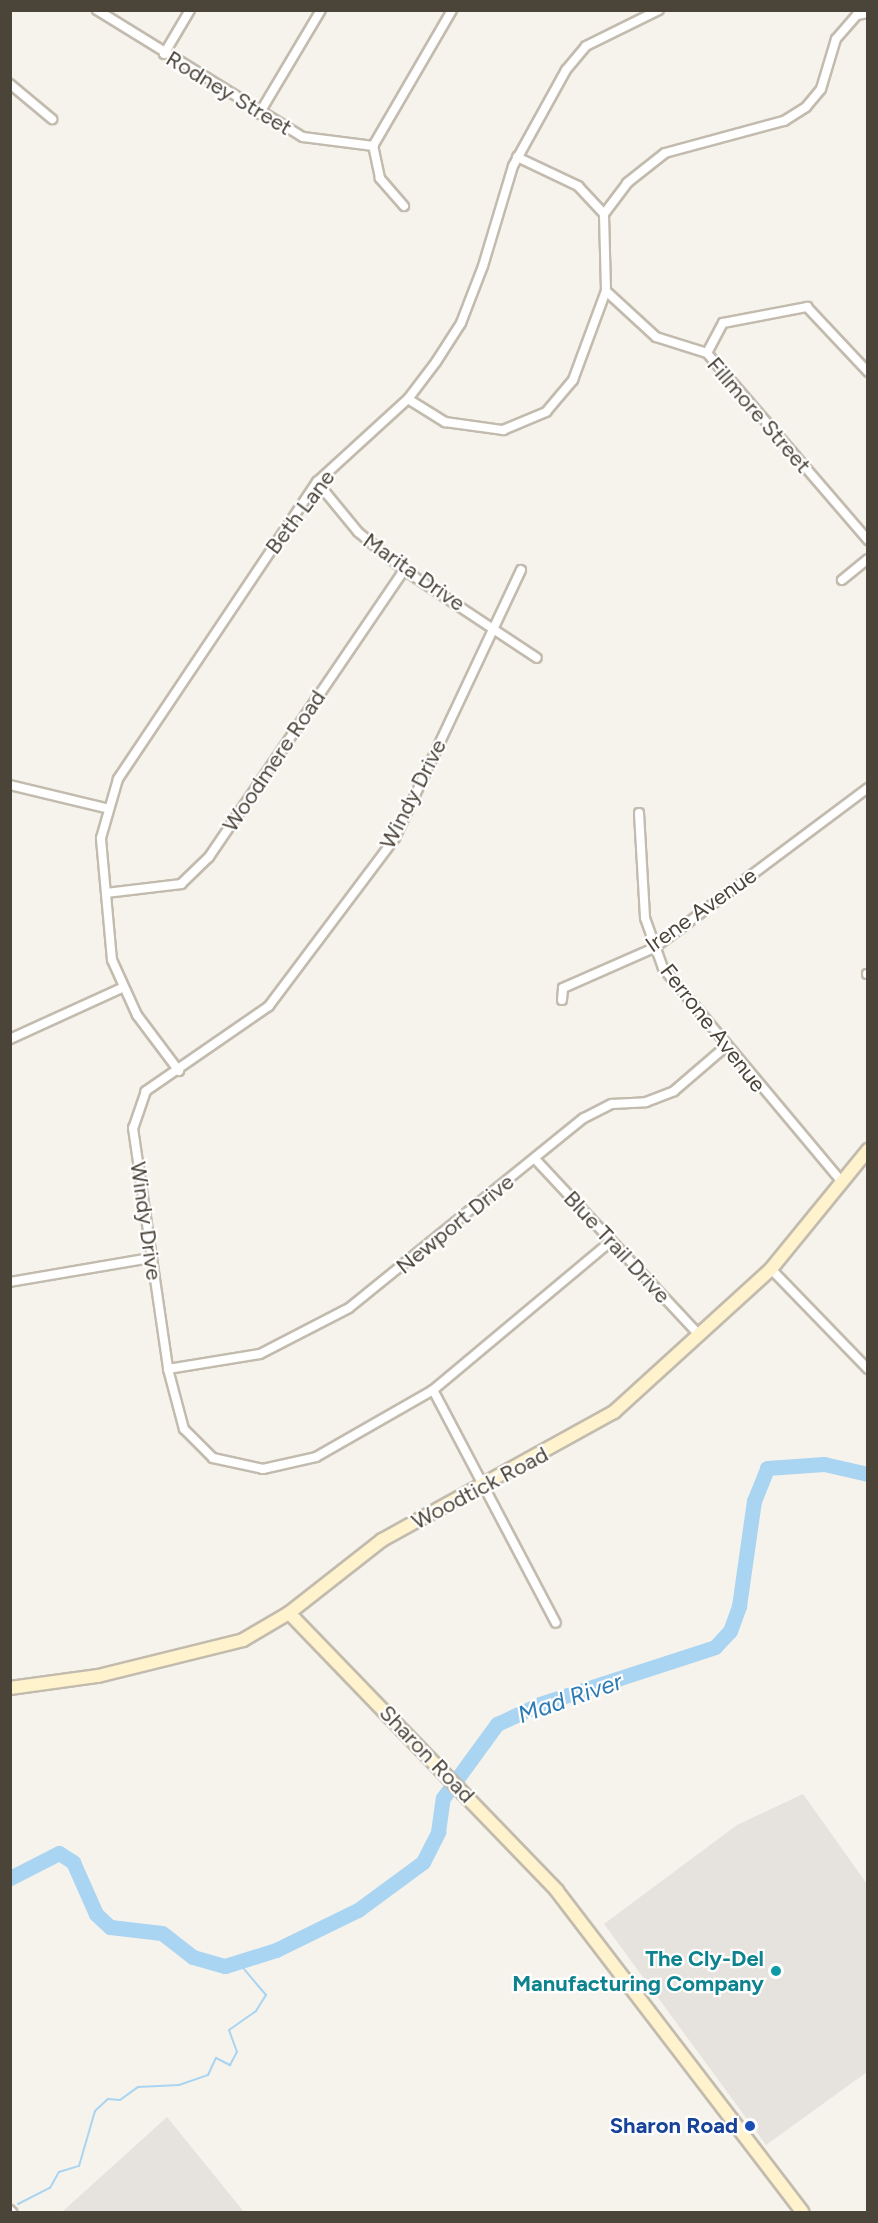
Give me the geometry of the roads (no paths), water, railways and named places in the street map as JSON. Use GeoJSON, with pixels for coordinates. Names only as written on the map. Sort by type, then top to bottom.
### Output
{"type":"FeatureCollection","features":[{"type":"Feature","properties":{"kind":"main road","name":"Woodtick Road"},"geometry":{"type":"LineString","coordinates":[[10,1688],[188,1657],[243,1640],[289,1613],[382,1540],[484,1486],[614,1412],[771,1269],[867,1150]]}},
{"type":"Feature","properties":{"kind":"main road","name":"Sharon Road"},"geometry":{"type":"LineString","coordinates":[[289,1613],[447,1773],[558,1891],[802,2212]]}},
{"type":"Feature","properties":{"kind":"street","name":"Rodney Street"},"geometry":{"type":"LineString","coordinates":[[97,10],[259,114],[303,137],[373,146]]}},
{"type":"Feature","properties":{"kind":"street"},"geometry":{"type":"LineString","coordinates":[[164,54],[190,10]]}},
{"type":"Feature","properties":{"kind":"street"},"geometry":{"type":"LineString","coordinates":[[259,114],[321,10]]}},
{"type":"Feature","properties":{"kind":"street"},"geometry":{"type":"LineString","coordinates":[[404,206],[380,178],[373,146],[452,10]]}},
{"type":"Feature","properties":{"kind":"street","name":"Beth Lane"},"geometry":{"type":"LineString","coordinates":[[179,1071],[136,1015],[112,960],[101,838],[105,808],[118,779],[317,482],[408,399],[461,323],[517,157],[550,96],[586,46],[659,10]]}},
{"type":"Feature","properties":{"kind":"street"},"geometry":{"type":"LineString","coordinates":[[408,399],[445,422],[503,430],[546,412],[573,380],[606,291],[604,213],[627,183],[665,153],[784,121],[806,107],[821,89],[836,39],[854,13],[867,13]]}},
{"type":"Feature","properties":{"kind":"street"},"geometry":{"type":"LineString","coordinates":[[10,84],[52,119]]}},
{"type":"Feature","properties":{"kind":"street"},"geometry":{"type":"LineString","coordinates":[[517,157],[578,186],[604,213]]}},
{"type":"Feature","properties":{"kind":"street","name":"Fillmore Street"},"geometry":{"type":"LineString","coordinates":[[606,291],[656,337],[707,353],[867,540]]}},
{"type":"Feature","properties":{"kind":"street"},"geometry":{"type":"LineString","coordinates":[[707,353],[723,323],[807,307],[867,372]]}},
{"type":"Feature","properties":{"kind":"street","name":"Marita Drive"},"geometry":{"type":"LineString","coordinates":[[317,482],[358,532],[404,570],[495,627]]}},
{"type":"Feature","properties":{"kind":"street"},"geometry":{"type":"LineString","coordinates":[[842,580],[867,559]]}},
{"type":"Feature","properties":{"kind":"street","name":"Woodmere Road"},"geometry":{"type":"LineString","coordinates":[[105,893],[181,884],[209,856],[404,570]]}},
{"type":"Feature","properties":{"kind":"street","name":"Windy Drive"},"geometry":{"type":"LineString","coordinates":[[521,570],[395,838],[269,1006],[179,1071],[146,1091],[133,1128],[168,1369],[183,1429],[213,1458],[263,1469],[316,1457],[433,1390],[611,1241]]}},
{"type":"Feature","properties":{"kind":"street"},"geometry":{"type":"LineString","coordinates":[[495,627],[537,658]]}},
{"type":"Feature","properties":{"kind":"street"},"geometry":{"type":"LineString","coordinates":[[10,785],[105,808]]}},
{"type":"Feature","properties":{"kind":"street","name":"Irene Avenue"},"geometry":{"type":"LineString","coordinates":[[562,999],[563,988],[654,948],[867,788]]}},
{"type":"Feature","properties":{"kind":"street","name":"Ferrone Avenue"},"geometry":{"type":"LineString","coordinates":[[639,813],[645,918],[663,969],[724,1048],[842,1182]]}},
{"type":"Feature","properties":{"kind":"street"},"geometry":{"type":"LineString","coordinates":[[10,1039],[124,987]]}},
{"type":"Feature","properties":{"kind":"street","name":"Newport Drive"},"geometry":{"type":"LineString","coordinates":[[168,1369],[261,1354],[350,1308],[536,1160],[584,1118],[612,1104],[646,1102],[674,1090],[724,1048]]}},
{"type":"Feature","properties":{"kind":"street","name":"Blue Trail Drive"},"geometry":{"type":"LineString","coordinates":[[536,1160],[699,1335]]}},
{"type":"Feature","properties":{"kind":"street"},"geometry":{"type":"LineString","coordinates":[[10,1282],[152,1258]]}},
{"type":"Feature","properties":{"kind":"street"},"geometry":{"type":"LineString","coordinates":[[771,1269],[867,1369]]}},
{"type":"Feature","properties":{"kind":"street"},"geometry":{"type":"LineString","coordinates":[[433,1390],[556,1623]]}},
{"type":"Feature","properties":{"kind":"waterway","name":"Mad River"},"geometry":{"type":"LineString","coordinates":[[10,1878],[59,1853],[73,1862],[96,1914],[110,1927],[162,1933],[193,1957],[225,1966],[276,1950],[358,1910],[423,1862],[438,1832],[443,1798],[497,1724],[540,1704],[715,1647],[730,1631],[739,1606],[754,1501],[767,1468],[824,1464],[868,1474]]}},
{"type":"Feature","properties":{"kind":"waterway"},"geometry":{"type":"LineString","coordinates":[[18,2204],[50,2188],[59,2172],[79,2166],[95,2111],[108,2099],[120,2100],[138,2087],[179,2085],[208,2075],[216,2058],[230,2065],[237,2052],[229,2030],[256,2011],[266,1995],[238,1962]]}},
{"type":"Feature","properties":{"kind":"place","name":"The Cly-Del Manufacturing Company"},"geometry":{"type":"Point","coordinates":[776,1971]}},
{"type":"Feature","properties":{"kind":"place","name":"Sharon Road"},"geometry":{"type":"Point","coordinates":[750,2126]}}]}
